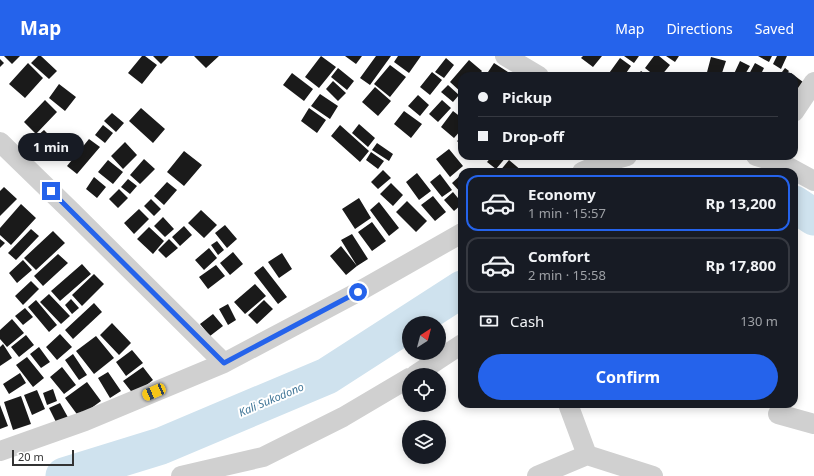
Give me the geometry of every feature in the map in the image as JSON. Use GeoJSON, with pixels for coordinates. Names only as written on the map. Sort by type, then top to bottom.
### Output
{"type":"FeatureCollection","features":[{"type":"Feature","properties":{"kind":"street"},"geometry":{"type":"LineString","coordinates":[[505,56],[532,72]]}},
{"type":"Feature","properties":{"kind":"street"},"geometry":{"type":"LineString","coordinates":[[798,106],[814,82]]}},
{"type":"Feature","properties":{"kind":"street"},"geometry":{"type":"LineString","coordinates":[[0,142],[71,210],[224,363]]}},
{"type":"Feature","properties":{"kind":"street"},"geometry":{"type":"LineString","coordinates":[[591,168],[612,160]]}},
{"type":"Feature","properties":{"kind":"street"},"geometry":{"type":"LineString","coordinates":[[772,160],[790,168]]}},
{"type":"Feature","properties":{"kind":"street"},"geometry":{"type":"LineString","coordinates":[[798,172],[814,181]]}},
{"type":"Feature","properties":{"kind":"street"},"geometry":{"type":"LineString","coordinates":[[0,451],[85,421],[224,363],[358,292],[458,235]]}},
{"type":"Feature","properties":{"kind":"street"},"geometry":{"type":"LineString","coordinates":[[426,368],[458,347]]}},
{"type":"Feature","properties":{"kind":"street"},"geometry":{"type":"LineString","coordinates":[[181,476],[263,457],[343,417],[402,382]]}},
{"type":"Feature","properties":{"kind":"street"},"geometry":{"type":"LineString","coordinates":[[569,408],[587,455]]}},
{"type":"Feature","properties":{"kind":"street"},"geometry":{"type":"LineString","coordinates":[[778,414],[814,424]]}},
{"type":"Feature","properties":{"kind":"street"},"geometry":{"type":"LineString","coordinates":[[537,476],[587,455],[653,476]]}},
{"type":"Feature","properties":{"kind":"building"},"geometry":{"type":"Polygon","coordinates":[[[4,56],[20,56],[12,64],[4,56]]]}},
{"type":"Feature","properties":{"kind":"building"},"geometry":{"type":"Polygon","coordinates":[[[38,56],[41,56],[57,71],[49,79],[31,63],[38,56]]]}},
{"type":"Feature","properties":{"kind":"building"},"geometry":{"type":"Polygon","coordinates":[[[142,56],[145,56],[157,65],[142,84],[128,73],[142,56]]]}},
{"type":"Feature","properties":{"kind":"building"},"geometry":{"type":"Polygon","coordinates":[[[153,56],[169,56],[161,64],[153,56]]]}},
{"type":"Feature","properties":{"kind":"building"},"geometry":{"type":"Polygon","coordinates":[[[194,56],[219,56],[206,68],[194,56]]]}},
{"type":"Feature","properties":{"kind":"building"},"geometry":{"type":"Polygon","coordinates":[[[321,56],[336,67],[319,88],[305,77],[321,56]]]}},
{"type":"Feature","properties":{"kind":"building"},"geometry":{"type":"Polygon","coordinates":[[[345,56],[362,56],[356,64],[345,56]]]}},
{"type":"Feature","properties":{"kind":"building"},"geometry":{"type":"Polygon","coordinates":[[[376,56],[391,56],[370,85],[360,78],[376,56]]]}},
{"type":"Feature","properties":{"kind":"building"},"geometry":{"type":"Polygon","coordinates":[[[398,56],[421,56],[409,73],[394,62],[398,56]]]}},
{"type":"Feature","properties":{"kind":"building"},"geometry":{"type":"Polygon","coordinates":[[[583,56],[602,56],[593,67],[581,58],[583,56]]]}},
{"type":"Feature","properties":{"kind":"building"},"geometry":{"type":"Polygon","coordinates":[[[624,56],[639,56],[634,63],[624,56]]]}},
{"type":"Feature","properties":{"kind":"building"},"geometry":{"type":"Polygon","coordinates":[[[654,56],[659,56],[670,65],[664,72],[650,72],[645,68],[654,56]]]}},
{"type":"Feature","properties":{"kind":"building"},"geometry":{"type":"Polygon","coordinates":[[[666,56],[679,56],[675,62],[666,56]]]}},
{"type":"Feature","properties":{"kind":"building"},"geometry":{"type":"Polygon","coordinates":[[[758,56],[772,56],[769,62],[758,56]]]}},
{"type":"Feature","properties":{"kind":"building"},"geometry":{"type":"Polygon","coordinates":[[[777,56],[787,56],[781,69],[773,64],[777,56]]]}},
{"type":"Feature","properties":{"kind":"building"},"geometry":{"type":"Polygon","coordinates":[[[711,57],[726,61],[722,72],[707,72],[711,57]]]}},
{"type":"Feature","properties":{"kind":"building"},"geometry":{"type":"Polygon","coordinates":[[[446,58],[454,65],[444,78],[435,72],[446,58]]]}},
{"type":"Feature","properties":{"kind":"building"},"geometry":{"type":"Polygon","coordinates":[[[620,58],[631,66],[627,72],[610,72],[620,58]]]}},
{"type":"Feature","properties":{"kind":"building"},"geometry":{"type":"Polygon","coordinates":[[[0,59],[4,63],[0,67],[0,59]]]}},
{"type":"Feature","properties":{"kind":"building"},"geometry":{"type":"Polygon","coordinates":[[[469,60],[482,71],[481,72],[459,72],[469,60]]]}},
{"type":"Feature","properties":{"kind":"building"},"geometry":{"type":"Polygon","coordinates":[[[740,61],[750,66],[746,72],[735,72],[740,61]]]}},
{"type":"Feature","properties":{"kind":"building"},"geometry":{"type":"Polygon","coordinates":[[[28,63],[43,78],[25,98],[9,84],[28,63]]]}},
{"type":"Feature","properties":{"kind":"building"},"geometry":{"type":"Polygon","coordinates":[[[494,63],[508,72],[488,72],[494,63]]]}},
{"type":"Feature","properties":{"kind":"building"},"geometry":{"type":"Polygon","coordinates":[[[755,63],[764,68],[762,72],[750,72],[755,63]]]}},
{"type":"Feature","properties":{"kind":"building"},"geometry":{"type":"Polygon","coordinates":[[[390,65],[406,77],[390,97],[374,84],[390,65]]]}},
{"type":"Feature","properties":{"kind":"building"},"geometry":{"type":"Polygon","coordinates":[[[338,68],[354,81],[347,90],[331,77],[338,68]]]}},
{"type":"Feature","properties":{"kind":"building"},"geometry":{"type":"Polygon","coordinates":[[[785,68],[789,71],[788,72],[782,72],[785,68]]]}},
{"type":"Feature","properties":{"kind":"building"},"geometry":{"type":"Polygon","coordinates":[[[432,72],[442,80],[430,95],[420,87],[432,72]]]}},
{"type":"Feature","properties":{"kind":"building"},"geometry":{"type":"Polygon","coordinates":[[[292,73],[313,89],[304,101],[283,85],[292,73]]]}},
{"type":"Feature","properties":{"kind":"building"},"geometry":{"type":"Polygon","coordinates":[[[458,73],[458,89],[450,82],[458,73]]]}},
{"type":"Feature","properties":{"kind":"building"},"geometry":{"type":"Polygon","coordinates":[[[798,78],[803,82],[798,89],[798,78]]]}},
{"type":"Feature","properties":{"kind":"building"},"geometry":{"type":"Polygon","coordinates":[[[333,81],[346,93],[338,101],[326,89],[333,81]]]}},
{"type":"Feature","properties":{"kind":"building"},"geometry":{"type":"Polygon","coordinates":[[[59,84],[76,97],[65,111],[49,98],[59,84]]]}},
{"type":"Feature","properties":{"kind":"building"},"geometry":{"type":"Polygon","coordinates":[[[448,85],[458,94],[458,96],[453,102],[441,92],[448,85]]]}},
{"type":"Feature","properties":{"kind":"building"},"geometry":{"type":"Polygon","coordinates":[[[375,87],[391,101],[378,116],[362,102],[375,87]]]}},
{"type":"Feature","properties":{"kind":"building"},"geometry":{"type":"Polygon","coordinates":[[[320,94],[338,106],[330,119],[311,106],[320,94]]]}},
{"type":"Feature","properties":{"kind":"building"},"geometry":{"type":"Polygon","coordinates":[[[418,95],[429,105],[420,116],[408,106],[418,95]]]}},
{"type":"Feature","properties":{"kind":"building"},"geometry":{"type":"Polygon","coordinates":[[[45,100],[57,112],[36,134],[24,122],[45,100]]]}},
{"type":"Feature","properties":{"kind":"building"},"geometry":{"type":"Polygon","coordinates":[[[442,100],[451,108],[438,122],[429,114],[442,100]]]}},
{"type":"Feature","properties":{"kind":"building"},"geometry":{"type":"Polygon","coordinates":[[[141,108],[165,129],[153,143],[129,121],[141,108]]]}},
{"type":"Feature","properties":{"kind":"building"},"geometry":{"type":"Polygon","coordinates":[[[309,108],[326,120],[317,133],[301,121],[309,108]]]}},
{"type":"Feature","properties":{"kind":"building"},"geometry":{"type":"Polygon","coordinates":[[[404,111],[422,124],[411,138],[394,124],[404,111]]]}},
{"type":"Feature","properties":{"kind":"building"},"geometry":{"type":"Polygon","coordinates":[[[453,111],[458,115],[458,134],[454,138],[441,127],[453,111]]]}},
{"type":"Feature","properties":{"kind":"building"},"geometry":{"type":"Polygon","coordinates":[[[112,113],[124,123],[116,132],[104,121],[112,113]]]}},
{"type":"Feature","properties":{"kind":"building"},"geometry":{"type":"Polygon","coordinates":[[[359,124],[375,138],[368,147],[352,133],[359,124]]]}},
{"type":"Feature","properties":{"kind":"building"},"geometry":{"type":"Polygon","coordinates":[[[103,125],[113,133],[105,143],[95,135],[103,125]]]}},
{"type":"Feature","properties":{"kind":"building"},"geometry":{"type":"Polygon","coordinates":[[[340,125],[369,151],[360,162],[331,136],[340,125]]]}},
{"type":"Feature","properties":{"kind":"building"},"geometry":{"type":"Polygon","coordinates":[[[44,130],[53,139],[38,153],[28,144],[44,130]]]}},
{"type":"Feature","properties":{"kind":"building"},"geometry":{"type":"Polygon","coordinates":[[[89,139],[100,147],[77,174],[67,166],[89,139]]]}},
{"type":"Feature","properties":{"kind":"building"},"geometry":{"type":"Polygon","coordinates":[[[125,142],[137,155],[123,169],[111,156],[125,142]]]}},
{"type":"Feature","properties":{"kind":"building"},"geometry":{"type":"Polygon","coordinates":[[[377,143],[393,154],[389,161],[372,150],[377,143]]]}},
{"type":"Feature","properties":{"kind":"building"},"geometry":{"type":"Polygon","coordinates":[[[449,149],[463,166],[458,168],[458,170],[450,177],[436,159],[449,149]]]}},
{"type":"Feature","properties":{"kind":"building"},"geometry":{"type":"Polygon","coordinates":[[[184,151],[202,165],[184,186],[167,172],[184,151]]]}},
{"type":"Feature","properties":{"kind":"building"},"geometry":{"type":"Polygon","coordinates":[[[371,152],[384,161],[378,169],[366,160],[371,152]]]}},
{"type":"Feature","properties":{"kind":"building"},"geometry":{"type":"Polygon","coordinates":[[[144,159],[155,169],[140,184],[130,175],[144,159]]]}},
{"type":"Feature","properties":{"kind":"building"},"geometry":{"type":"Polygon","coordinates":[[[108,160],[123,172],[113,184],[98,172],[108,160]]]}},
{"type":"Feature","properties":{"kind":"building"},"geometry":{"type":"Polygon","coordinates":[[[489,160],[504,160],[497,168],[487,162],[489,160]]]}},
{"type":"Feature","properties":{"kind":"building"},"geometry":{"type":"Polygon","coordinates":[[[509,160],[518,168],[502,168],[509,160]]]}},
{"type":"Feature","properties":{"kind":"building"},"geometry":{"type":"Polygon","coordinates":[[[383,170],[391,178],[378,189],[371,182],[383,170]]]}},
{"type":"Feature","properties":{"kind":"building"},"geometry":{"type":"Polygon","coordinates":[[[417,173],[431,191],[419,200],[406,182],[417,173]]]}},
{"type":"Feature","properties":{"kind":"building"},"geometry":{"type":"Polygon","coordinates":[[[440,174],[452,190],[442,197],[430,182],[440,174]]]}},
{"type":"Feature","properties":{"kind":"building"},"geometry":{"type":"Polygon","coordinates":[[[94,177],[106,187],[97,198],[86,189],[94,177]]]}},
{"type":"Feature","properties":{"kind":"building"},"geometry":{"type":"Polygon","coordinates":[[[458,178],[458,190],[452,183],[458,178]]]}},
{"type":"Feature","properties":{"kind":"building"},"geometry":{"type":"Polygon","coordinates":[[[128,179],[137,186],[130,194],[121,187],[128,179]]]}},
{"type":"Feature","properties":{"kind":"building"},"geometry":{"type":"Polygon","coordinates":[[[167,182],[177,190],[164,205],[154,196],[167,182]]]}},
{"type":"Feature","properties":{"kind":"building"},"geometry":{"type":"Polygon","coordinates":[[[391,183],[403,195],[393,206],[380,194],[391,183]]]}},
{"type":"Feature","properties":{"kind":"building"},"geometry":{"type":"Polygon","coordinates":[[[4,187],[17,199],[0,216],[0,191],[4,187]]]}},
{"type":"Feature","properties":{"kind":"building"},"geometry":{"type":"Polygon","coordinates":[[[119,189],[128,198],[118,208],[109,199],[119,189]]]}},
{"type":"Feature","properties":{"kind":"building"},"geometry":{"type":"Polygon","coordinates":[[[453,192],[458,198],[458,208],[454,211],[444,200],[453,192]]]}},
{"type":"Feature","properties":{"kind":"building"},"geometry":{"type":"Polygon","coordinates":[[[433,196],[446,212],[435,221],[421,205],[433,196]]]}},
{"type":"Feature","properties":{"kind":"building"},"geometry":{"type":"Polygon","coordinates":[[[359,198],[371,218],[355,229],[342,209],[359,198]]]}},
{"type":"Feature","properties":{"kind":"building"},"geometry":{"type":"Polygon","coordinates":[[[151,199],[161,209],[154,216],[144,206],[151,199]]]}},
{"type":"Feature","properties":{"kind":"building"},"geometry":{"type":"Polygon","coordinates":[[[407,201],[427,221],[416,232],[396,212],[407,201]]]}},
{"type":"Feature","properties":{"kind":"building"},"geometry":{"type":"Polygon","coordinates":[[[379,202],[399,228],[389,236],[370,210],[379,202]]]}},
{"type":"Feature","properties":{"kind":"building"},"geometry":{"type":"Polygon","coordinates":[[[21,204],[36,218],[11,245],[0,235],[0,228],[21,204]]]}},
{"type":"Feature","properties":{"kind":"building"},"geometry":{"type":"Polygon","coordinates":[[[139,209],[149,219],[134,234],[124,223],[139,209]]]}},
{"type":"Feature","properties":{"kind":"building"},"geometry":{"type":"Polygon","coordinates":[[[201,210],[217,225],[204,238],[188,223],[201,210]]]}},
{"type":"Feature","properties":{"kind":"building"},"geometry":{"type":"Polygon","coordinates":[[[163,217],[174,229],[165,237],[154,226],[163,217]]]}},
{"type":"Feature","properties":{"kind":"building"},"geometry":{"type":"Polygon","coordinates":[[[372,222],[386,241],[372,251],[358,232],[372,222]]]}},
{"type":"Feature","properties":{"kind":"building"},"geometry":{"type":"Polygon","coordinates":[[[225,225],[237,239],[227,248],[215,233],[225,225]]]}},
{"type":"Feature","properties":{"kind":"building"},"geometry":{"type":"Polygon","coordinates":[[[184,226],[192,235],[180,246],[172,237],[184,226]]]}},
{"type":"Feature","properties":{"kind":"building"},"geometry":{"type":"Polygon","coordinates":[[[149,227],[164,241],[153,254],[137,239],[149,227]]]}},
{"type":"Feature","properties":{"kind":"building"},"geometry":{"type":"Polygon","coordinates":[[[31,229],[39,236],[16,260],[8,253],[31,229]]]}},
{"type":"Feature","properties":{"kind":"building"},"geometry":{"type":"Polygon","coordinates":[[[53,231],[65,243],[36,270],[24,258],[53,231]]]}},
{"type":"Feature","properties":{"kind":"building"},"geometry":{"type":"Polygon","coordinates":[[[352,234],[368,259],[357,266],[341,240],[352,234]]]}},
{"type":"Feature","properties":{"kind":"building"},"geometry":{"type":"Polygon","coordinates":[[[0,239],[5,243],[0,248],[0,239]]]}},
{"type":"Feature","properties":{"kind":"building"},"geometry":{"type":"Polygon","coordinates":[[[169,239],[178,248],[166,258],[158,250],[169,239]]]}},
{"type":"Feature","properties":{"kind":"building"},"geometry":{"type":"Polygon","coordinates":[[[217,241],[224,250],[218,255],[211,245],[217,241]]]}},
{"type":"Feature","properties":{"kind":"building"},"geometry":{"type":"Polygon","coordinates":[[[341,246],[357,266],[346,275],[330,256],[341,246]]]}},
{"type":"Feature","properties":{"kind":"building"},"geometry":{"type":"Polygon","coordinates":[[[209,248],[217,258],[204,270],[195,260],[209,248]]]}},
{"type":"Feature","properties":{"kind":"building"},"geometry":{"type":"Polygon","coordinates":[[[233,252],[243,264],[230,275],[220,263],[233,252]]]}},
{"type":"Feature","properties":{"kind":"building"},"geometry":{"type":"Polygon","coordinates":[[[282,253],[292,269],[279,278],[268,262],[282,253]]]}},
{"type":"Feature","properties":{"kind":"building"},"geometry":{"type":"Polygon","coordinates":[[[58,254],[68,263],[43,286],[34,276],[58,254]]]}},
{"type":"Feature","properties":{"kind":"building"},"geometry":{"type":"Polygon","coordinates":[[[23,260],[32,270],[17,283],[9,273],[23,260]]]}},
{"type":"Feature","properties":{"kind":"building"},"geometry":{"type":"Polygon","coordinates":[[[82,264],[91,274],[60,301],[51,291],[82,264]]]}},
{"type":"Feature","properties":{"kind":"building"},"geometry":{"type":"Polygon","coordinates":[[[216,265],[225,276],[208,289],[199,277],[216,265]]]}},
{"type":"Feature","properties":{"kind":"building"},"geometry":{"type":"Polygon","coordinates":[[[263,266],[287,297],[278,304],[254,273],[263,266]]]}},
{"type":"Feature","properties":{"kind":"building"},"geometry":{"type":"Polygon","coordinates":[[[94,274],[104,284],[82,306],[72,295],[94,274]]]}},
{"type":"Feature","properties":{"kind":"building"},"geometry":{"type":"Polygon","coordinates":[[[31,281],[39,289],[23,305],[15,296],[31,281]]]}},
{"type":"Feature","properties":{"kind":"building"},"geometry":{"type":"Polygon","coordinates":[[[255,284],[266,296],[245,314],[234,302],[255,284]]]}},
{"type":"Feature","properties":{"kind":"building"},"geometry":{"type":"Polygon","coordinates":[[[49,294],[70,316],[61,324],[40,302],[49,294]]]}},
{"type":"Feature","properties":{"kind":"building"},"geometry":{"type":"Polygon","coordinates":[[[71,299],[79,308],[72,314],[65,305],[71,299]]]}},
{"type":"Feature","properties":{"kind":"building"},"geometry":{"type":"Polygon","coordinates":[[[36,300],[57,325],[49,332],[28,307],[36,300]]]}},
{"type":"Feature","properties":{"kind":"building"},"geometry":{"type":"Polygon","coordinates":[[[264,300],[273,309],[257,324],[248,315],[264,300]]]}},
{"type":"Feature","properties":{"kind":"building"},"geometry":{"type":"Polygon","coordinates":[[[94,303],[102,312],[73,339],[65,330],[94,303]]]}},
{"type":"Feature","properties":{"kind":"building"},"geometry":{"type":"Polygon","coordinates":[[[228,304],[236,320],[228,325],[219,309],[228,304]]]}},
{"type":"Feature","properties":{"kind":"building"},"geometry":{"type":"Polygon","coordinates":[[[25,308],[33,317],[23,325],[15,316],[25,308]]]}},
{"type":"Feature","properties":{"kind":"building"},"geometry":{"type":"Polygon","coordinates":[[[213,314],[223,326],[210,336],[200,324],[213,314]]]}},
{"type":"Feature","properties":{"kind":"building"},"geometry":{"type":"Polygon","coordinates":[[[12,319],[24,333],[7,347],[0,339],[0,330],[12,319]]]}},
{"type":"Feature","properties":{"kind":"building"},"geometry":{"type":"Polygon","coordinates":[[[112,323],[131,343],[119,355],[100,335],[112,323]]]}},
{"type":"Feature","properties":{"kind":"building"},"geometry":{"type":"Polygon","coordinates":[[[60,334],[72,347],[57,360],[46,347],[60,334]]]}},
{"type":"Feature","properties":{"kind":"building"},"geometry":{"type":"Polygon","coordinates":[[[26,335],[34,345],[19,357],[11,347],[26,335]]]}},
{"type":"Feature","properties":{"kind":"building"},"geometry":{"type":"Polygon","coordinates":[[[96,336],[114,358],[94,374],[76,351],[96,336]]]}},
{"type":"Feature","properties":{"kind":"building"},"geometry":{"type":"Polygon","coordinates":[[[3,344],[12,358],[0,366],[0,347],[3,344]]]}},
{"type":"Feature","properties":{"kind":"building"},"geometry":{"type":"Polygon","coordinates":[[[39,347],[50,362],[41,368],[30,354],[39,347]]]}},
{"type":"Feature","properties":{"kind":"building"},"geometry":{"type":"Polygon","coordinates":[[[132,350],[143,363],[126,376],[116,362],[132,350]]]}},
{"type":"Feature","properties":{"kind":"building"},"geometry":{"type":"Polygon","coordinates":[[[73,354],[87,375],[79,380],[65,360],[73,354]]]}},
{"type":"Feature","properties":{"kind":"building"},"geometry":{"type":"Polygon","coordinates":[[[27,357],[44,378],[33,387],[16,365],[27,357]]]}},
{"type":"Feature","properties":{"kind":"building"},"geometry":{"type":"Polygon","coordinates":[[[62,367],[76,385],[64,394],[50,377],[62,367]]]}},
{"type":"Feature","properties":{"kind":"building"},"geometry":{"type":"Polygon","coordinates":[[[143,367],[153,380],[134,395],[123,381],[143,367]]]}},
{"type":"Feature","properties":{"kind":"building"},"geometry":{"type":"Polygon","coordinates":[[[108,372],[121,391],[110,398],[98,378],[108,372]]]}},
{"type":"Feature","properties":{"kind":"building"},"geometry":{"type":"Polygon","coordinates":[[[20,373],[26,383],[9,394],[3,384],[20,373]]]}},
{"type":"Feature","properties":{"kind":"building"},"geometry":{"type":"Polygon","coordinates":[[[87,382],[101,401],[79,417],[65,398],[87,382]]]}},
{"type":"Feature","properties":{"kind":"building"},"geometry":{"type":"Polygon","coordinates":[[[53,389],[57,401],[47,405],[43,393],[53,389]]]}},
{"type":"Feature","properties":{"kind":"building"},"geometry":{"type":"Polygon","coordinates":[[[37,390],[45,409],[32,415],[24,395],[37,390]]]}},
{"type":"Feature","properties":{"kind":"building"},"geometry":{"type":"Polygon","coordinates":[[[21,396],[31,424],[13,430],[4,402],[21,396]]]}},
{"type":"Feature","properties":{"kind":"building"},"geometry":{"type":"Polygon","coordinates":[[[60,403],[70,421],[58,426],[49,408],[60,403]]]}},
{"type":"Feature","properties":{"kind":"building"},"geometry":{"type":"Polygon","coordinates":[[[0,405],[8,426],[0,429],[0,405]]]}},
{"type":"Feature","properties":{"kind":"waterway","name":"Kali Sukodono"},"geometry":{"type":"LineString","coordinates":[[798,207],[814,217]]}},
{"type":"Feature","properties":{"kind":"waterway","name":"Kali Sukodono"},"geometry":{"type":"LineString","coordinates":[[64,476],[161,446],[327,376],[458,292]]}},
{"type":"Feature","properties":{"kind":"route"},"geometry":{"type":"LineString","coordinates":[[51,191],[224,363],[358,292]]}}]}
